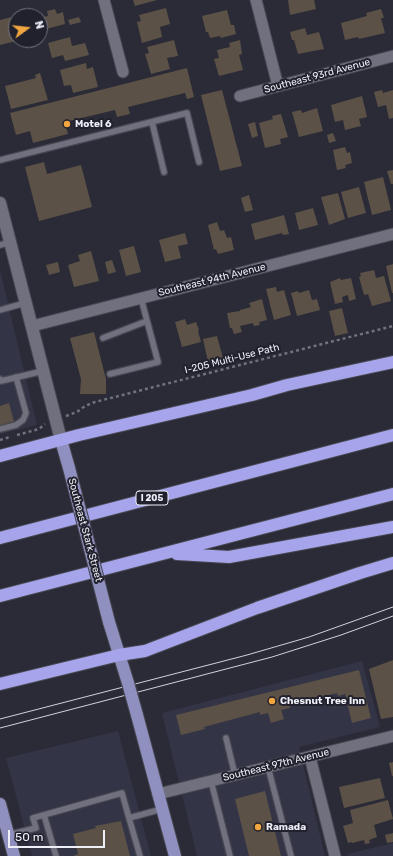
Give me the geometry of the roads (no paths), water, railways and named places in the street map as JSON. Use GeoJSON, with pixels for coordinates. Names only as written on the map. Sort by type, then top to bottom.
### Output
{"type":"FeatureCollection","features":[{"type":"Feature","properties":{"kind":"highway"},"geometry":{"type":"LineString","coordinates":[[0,456],[287,385],[393,362]]}},
{"type":"Feature","properties":{"kind":"highway","name":"I 205"},"geometry":{"type":"LineString","coordinates":[[0,538],[393,435]]}},
{"type":"Feature","properties":{"kind":"highway"},"geometry":{"type":"LineString","coordinates":[[0,596],[393,494]]}},
{"type":"Feature","properties":{"kind":"highway"},"geometry":{"type":"LineString","coordinates":[[165,554],[229,557],[393,528]]}},
{"type":"Feature","properties":{"kind":"highway"},"geometry":{"type":"LineString","coordinates":[[0,684],[119,655],[144,651],[257,608],[393,563]]}},
{"type":"Feature","properties":{"kind":"main road","name":"Southeast Stark Street"},"geometry":{"type":"LineString","coordinates":[[0,203],[5,243],[26,303],[109,622],[137,715],[174,856]]}},
{"type":"Feature","properties":{"kind":"main road"},"geometry":{"type":"LineString","coordinates":[[0,804],[14,856]]}},
{"type":"Feature","properties":{"kind":"street"},"geometry":{"type":"LineString","coordinates":[[104,0],[123,72]]}},
{"type":"Feature","properties":{"kind":"street"},"geometry":{"type":"LineString","coordinates":[[256,0],[278,86]]}},
{"type":"Feature","properties":{"kind":"street","name":"Southeast 93rd Avenue"},"geometry":{"type":"LineString","coordinates":[[240,96],[393,56]]}},
{"type":"Feature","properties":{"kind":"street","name":"Southeast 94th Avenue"},"geometry":{"type":"LineString","coordinates":[[32,326],[393,234]]}},
{"type":"Feature","properties":{"kind":"street","name":"Southeast 97th Avenue"},"geometry":{"type":"LineString","coordinates":[[158,794],[393,736]]}},
{"type":"Feature","properties":{"kind":"street"},"geometry":{"type":"LineString","coordinates":[[310,757],[335,856]]}},
{"type":"Feature","properties":{"kind":"lane"},"geometry":{"type":"LineString","coordinates":[[0,160],[187,113],[199,162]]}},
{"type":"Feature","properties":{"kind":"lane"},"geometry":{"type":"LineString","coordinates":[[152,122],[164,172]]}},
{"type":"Feature","properties":{"kind":"lane"},"geometry":{"type":"LineString","coordinates":[[110,374],[158,362],[141,298]]}},
{"type":"Feature","properties":{"kind":"lane"},"geometry":{"type":"LineString","coordinates":[[0,310],[26,303]]}},
{"type":"Feature","properties":{"kind":"lane"},"geometry":{"type":"LineString","coordinates":[[102,338],[147,321]]}},
{"type":"Feature","properties":{"kind":"lane"},"geometry":{"type":"LineString","coordinates":[[0,380],[16,378],[43,371]]}},
{"type":"Feature","properties":{"kind":"lane"},"geometry":{"type":"LineString","coordinates":[[0,429],[16,425],[23,420],[26,413],[16,378]]}},
{"type":"Feature","properties":{"kind":"lane"},"geometry":{"type":"LineString","coordinates":[[226,738],[235,775]]}},
{"type":"Feature","properties":{"kind":"lane"},"geometry":{"type":"LineString","coordinates":[[268,767],[291,856]]}},
{"type":"Feature","properties":{"kind":"lane"},"geometry":{"type":"LineString","coordinates":[[211,781],[230,856]]}},
{"type":"Feature","properties":{"kind":"lane"},"geometry":{"type":"LineString","coordinates":[[8,838],[36,828],[33,818],[122,793],[140,856]]}},
{"type":"Feature","properties":{"kind":"lane"},"geometry":{"type":"LineString","coordinates":[[129,818],[162,809]]}},
{"type":"Feature","properties":{"kind":"lane"},"geometry":{"type":"LineString","coordinates":[[44,815],[56,856]]}},
{"type":"Feature","properties":{"kind":"tram line"},"geometry":{"type":"LineString","coordinates":[[0,719],[247,655],[309,637],[393,607]]}},
{"type":"Feature","properties":{"kind":"tram line"},"geometry":{"type":"LineString","coordinates":[[0,728],[272,657],[341,635],[393,616]]}},
{"type":"Feature","properties":{"kind":"place","name":"Motel 6"},"geometry":{"type":"Point","coordinates":[67,124]}},
{"type":"Feature","properties":{"kind":"place","name":"Chesnut Tree Inn"},"geometry":{"type":"Point","coordinates":[272,701]}},
{"type":"Feature","properties":{"kind":"place","name":"Ramada"},"geometry":{"type":"Point","coordinates":[258,827]}}]}
